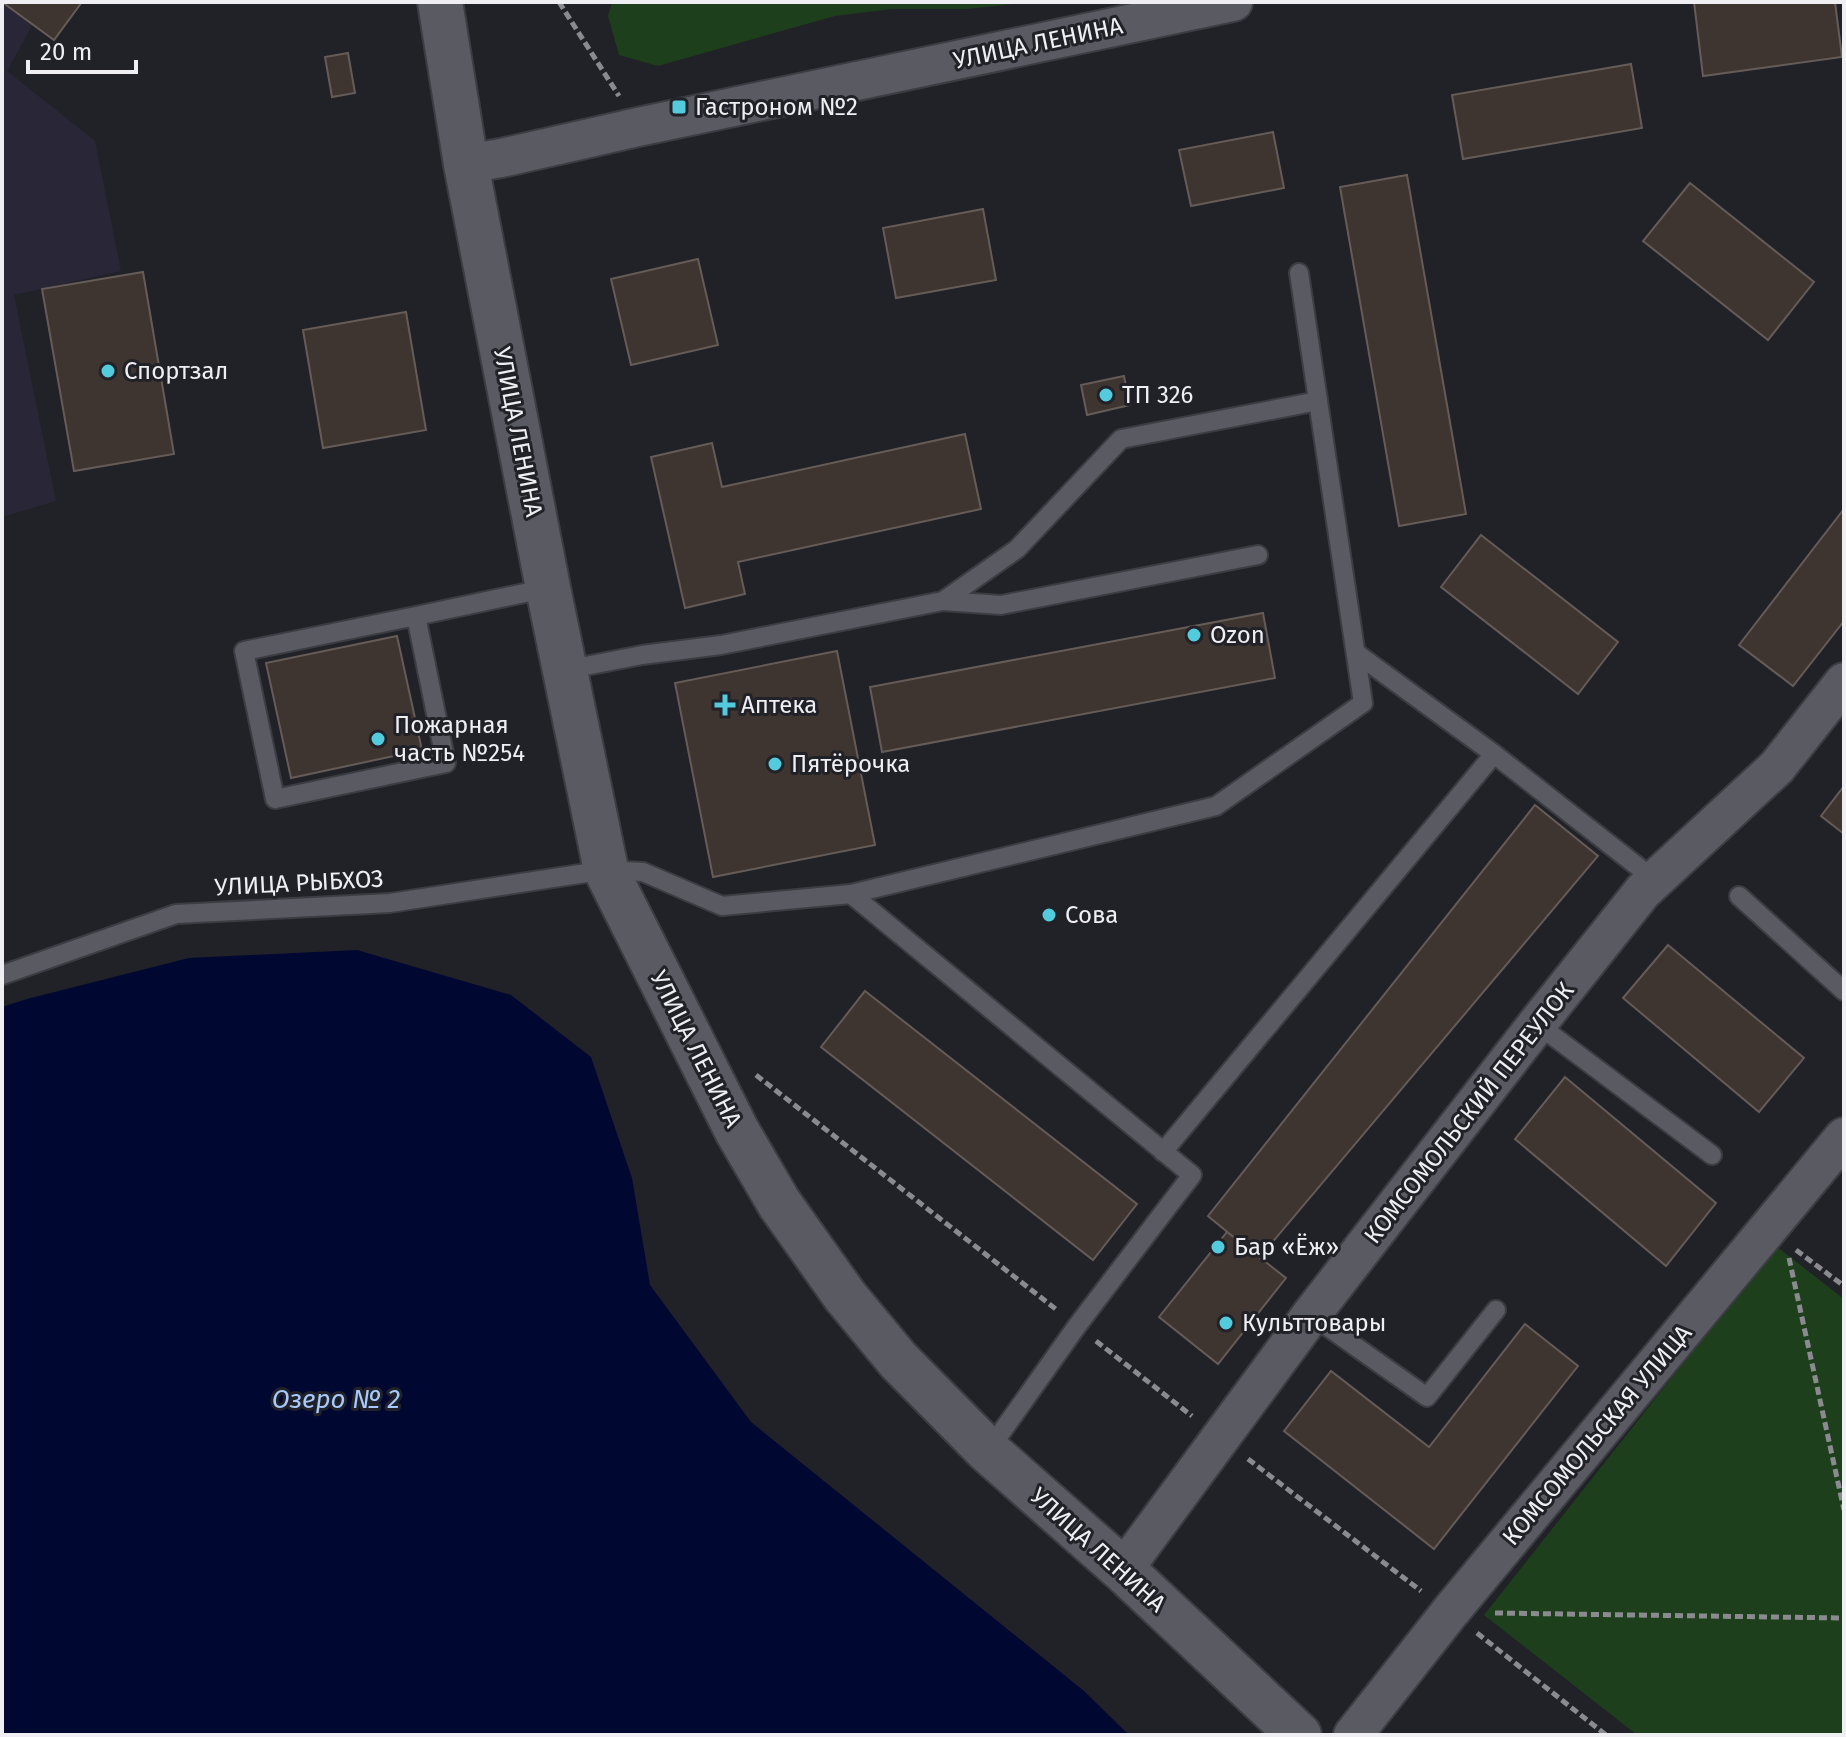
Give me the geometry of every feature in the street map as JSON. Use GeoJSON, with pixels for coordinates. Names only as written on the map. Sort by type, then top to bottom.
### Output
{"type":"FeatureCollection","features":[{"type":"Feature","properties":{"kind":"street","name":"УЛИЦА ЛЕНИНА"},"geometry":{"type":"LineString","coordinates":[[440,2],[466,164],[606,870],[737,1131],[779,1203],[845,1296],[898,1360],[988,1451],[1123,1570],[1299,1735]]}},
{"type":"Feature","properties":{"kind":"street","name":"УЛИЦА ЛЕНИНА"},"geometry":{"type":"LineString","coordinates":[[466,164],[1233,2]]}},
{"type":"Feature","properties":{"kind":"street","name":"КОМСОМОЛЬСКИЙ ПЕРЕУЛОК"},"geometry":{"type":"LineString","coordinates":[[1123,1570],[1311,1315],[1643,891],[1777,767],[1844,682]]}},
{"type":"Feature","properties":{"kind":"street","name":"КОМСОМОЛЬСКАЯ УЛИЦА"},"geometry":{"type":"LineString","coordinates":[[1353,1735],[1450,1612],[1783,1228],[1844,1137]]}},
{"type":"Feature","properties":{"kind":"lane"},"geometry":{"type":"LineString","coordinates":[[1299,273],[1356,653],[1494,754],[1655,880]]}},
{"type":"Feature","properties":{"kind":"lane"},"geometry":{"type":"LineString","coordinates":[[943,601],[1017,549],[1121,439],[1318,401]]}},
{"type":"Feature","properties":{"kind":"lane"},"geometry":{"type":"LineString","coordinates":[[565,670],[642,655],[721,645],[943,601],[1001,605],[1258,555]]}},
{"type":"Feature","properties":{"kind":"lane"},"geometry":{"type":"LineString","coordinates":[[416,616],[446,763],[275,799],[244,651],[548,588]]}},
{"type":"Feature","properties":{"kind":"lane","name":"УЛИЦА РЫБХОЗ"},"geometry":{"type":"LineString","coordinates":[[2,975],[176,914],[390,903],[606,870],[643,872],[722,906],[851,894],[1216,806],[1363,703],[1356,653]]}},
{"type":"Feature","properties":{"kind":"lane"},"geometry":{"type":"LineString","coordinates":[[1163,1152],[1494,754]]}},
{"type":"Feature","properties":{"kind":"lane"},"geometry":{"type":"LineString","coordinates":[[851,894],[1192,1175],[1077,1326],[988,1451]]}},
{"type":"Feature","properties":{"kind":"lane"},"geometry":{"type":"LineString","coordinates":[[1739,896],[1844,991]]}},
{"type":"Feature","properties":{"kind":"lane"},"geometry":{"type":"LineString","coordinates":[[1537,1024],[1712,1155]]}},
{"type":"Feature","properties":{"kind":"lane"},"geometry":{"type":"LineString","coordinates":[[1311,1315],[1427,1397],[1496,1310]]}},
{"type":"Feature","properties":{"kind":"path"},"geometry":{"type":"LineString","coordinates":[[560,3],[638,127]]}},
{"type":"Feature","properties":{"kind":"path"},"geometry":{"type":"LineString","coordinates":[[745,1067],[1606,1735]]}},
{"type":"Feature","properties":{"kind":"path"},"geometry":{"type":"LineString","coordinates":[[1783,1228],[1844,1286]]}},
{"type":"Feature","properties":{"kind":"path"},"geometry":{"type":"LineString","coordinates":[[1783,1228],[1844,1510]]}},
{"type":"Feature","properties":{"kind":"path"},"geometry":{"type":"LineString","coordinates":[[1450,1612],[1844,1618]]}},
{"type":"Feature","properties":{"kind":"shaded area"},"geometry":{"type":"Polygon","coordinates":[[[2,2],[45,2],[7,71],[95,141],[121,271],[14,295],[56,501],[2,517],[2,2]]]}},
{"type":"Feature","properties":{"kind":"green space"},"geometry":{"type":"Polygon","coordinates":[[[612,2],[1032,2],[968,9],[892,9],[835,16],[658,66],[619,55],[608,16],[612,2]]]}},
{"type":"Feature","properties":{"kind":"green space"},"geometry":{"type":"Polygon","coordinates":[[[1776,1246],[1844,1299],[1844,1735],[1637,1735],[1484,1615],[1776,1246]]]}},
{"type":"Feature","properties":{"kind":"water","name":"Озеро № 2"},"geometry":{"type":"Polygon","coordinates":[[[357,950],[511,995],[591,1057],[632,1178],[650,1285],[751,1422],[1084,1691],[1129,1735],[2,1735],[2,1007],[189,958],[357,950]]]}},
{"type":"Feature","properties":{"kind":"building"},"geometry":{"type":"Polygon","coordinates":[[[2,2],[82,2],[54,40],[2,2]]]}},
{"type":"Feature","properties":{"kind":"building"},"geometry":{"type":"Polygon","coordinates":[[[1694,2],[1835,2],[1842,57],[1703,76],[1694,2]]]}},
{"type":"Feature","properties":{"kind":"building"},"geometry":{"type":"Polygon","coordinates":[[[348,53],[355,93],[332,97],[325,57],[348,53]]]}},
{"type":"Feature","properties":{"kind":"building"},"geometry":{"type":"Polygon","coordinates":[[[1631,64],[1642,128],[1463,159],[1452,95],[1631,64]]]}},
{"type":"Feature","properties":{"kind":"building"},"geometry":{"type":"Polygon","coordinates":[[[1273,132],[1284,188],[1191,206],[1179,150],[1273,132]]]}},
{"type":"Feature","properties":{"kind":"building"},"geometry":{"type":"Polygon","coordinates":[[[1407,175],[1466,514],[1399,526],[1340,187],[1407,175]]]}},
{"type":"Feature","properties":{"kind":"building"},"geometry":{"type":"Polygon","coordinates":[[[1690,183],[1814,282],[1768,340],[1643,241],[1690,183]]]}},
{"type":"Feature","properties":{"kind":"building"},"geometry":{"type":"Polygon","coordinates":[[[983,209],[996,280],[896,298],[883,228],[983,209]]]}},
{"type":"Feature","properties":{"kind":"building"},"geometry":{"type":"Polygon","coordinates":[[[698,259],[718,345],[631,365],[611,279],[698,259]]]}},
{"type":"Feature","properties":{"kind":"building","name":"Спортзал"},"geometry":{"type":"Polygon","coordinates":[[[143,272],[174,454],[74,471],[42,289],[143,272]]]}},
{"type":"Feature","properties":{"kind":"building"},"geometry":{"type":"Polygon","coordinates":[[[406,312],[426,430],[323,448],[303,330],[406,312]]]}},
{"type":"Feature","properties":{"kind":"building","name":"ТП 326"},"geometry":{"type":"Polygon","coordinates":[[[1124,376],[1130,405],[1087,415],[1081,385],[1124,376]]]}},
{"type":"Feature","properties":{"kind":"building"},"geometry":{"type":"Polygon","coordinates":[[[965,434],[981,509],[738,562],[745,594],[685,608],[651,457],[712,443],[722,487],[965,434]]]}},
{"type":"Feature","properties":{"kind":"building"},"geometry":{"type":"Polygon","coordinates":[[[1844,509],[1844,621],[1793,686],[1739,645],[1844,509]]]}},
{"type":"Feature","properties":{"kind":"building"},"geometry":{"type":"Polygon","coordinates":[[[1481,535],[1618,642],[1578,694],[1441,587],[1481,535]]]}},
{"type":"Feature","properties":{"kind":"building"},"geometry":{"type":"Polygon","coordinates":[[[1263,613],[1275,678],[882,752],[870,687],[1263,613]]]}},
{"type":"Feature","properties":{"kind":"building"},"geometry":{"type":"Polygon","coordinates":[[[397,636],[422,750],[291,778],[266,663],[397,636]]]}},
{"type":"Feature","properties":{"kind":"building","name":"Пятёрочка"},"geometry":{"type":"Polygon","coordinates":[[[837,651],[875,845],[713,877],[675,683],[837,651]]]}},
{"type":"Feature","properties":{"kind":"building"},"geometry":{"type":"Polygon","coordinates":[[[1844,786],[1844,834],[1821,816],[1844,786]]]}},
{"type":"Feature","properties":{"kind":"building"},"geometry":{"type":"Polygon","coordinates":[[[1535,805],[1598,856],[1259,1258],[1208,1216],[1535,805]]]}},
{"type":"Feature","properties":{"kind":"building"},"geometry":{"type":"Polygon","coordinates":[[[1668,945],[1804,1058],[1759,1112],[1623,998],[1668,945]]]}},
{"type":"Feature","properties":{"kind":"building"},"geometry":{"type":"Polygon","coordinates":[[[865,991],[1137,1204],[1093,1260],[821,1047],[865,991]]]}},
{"type":"Feature","properties":{"kind":"building"},"geometry":{"type":"Polygon","coordinates":[[[1565,1077],[1716,1203],[1666,1266],[1515,1139],[1565,1077]]]}},
{"type":"Feature","properties":{"kind":"building"},"geometry":{"type":"Polygon","coordinates":[[[1227,1232],[1286,1278],[1218,1364],[1159,1317],[1227,1232]]]}},
{"type":"Feature","properties":{"kind":"building"},"geometry":{"type":"Polygon","coordinates":[[[1525,1324],[1578,1366],[1434,1549],[1284,1431],[1331,1371],[1429,1447],[1525,1324]]]}},
{"type":"Feature","properties":{"kind":"place","name":"Гастроном №2"},"geometry":{"type":"Point","coordinates":[679,107]}},
{"type":"Feature","properties":{"kind":"place","name":"Спортзал"},"geometry":{"type":"Point","coordinates":[108,371]}},
{"type":"Feature","properties":{"kind":"place","name":"ТП 326"},"geometry":{"type":"Point","coordinates":[1106,395]}},
{"type":"Feature","properties":{"kind":"place","name":"Ozon"},"geometry":{"type":"Point","coordinates":[1194,635]}},
{"type":"Feature","properties":{"kind":"place","name":"Аптека"},"geometry":{"type":"Point","coordinates":[725,705]}},
{"type":"Feature","properties":{"kind":"place","name":"Пожарная часть №254"},"geometry":{"type":"Point","coordinates":[378,739]}},
{"type":"Feature","properties":{"kind":"place","name":"Пятёрочка"},"geometry":{"type":"Point","coordinates":[775,764]}},
{"type":"Feature","properties":{"kind":"place","name":"Сова"},"geometry":{"type":"Point","coordinates":[1049,915]}},
{"type":"Feature","properties":{"kind":"place","name":"Бар «Ёж»"},"geometry":{"type":"Point","coordinates":[1218,1247]}},
{"type":"Feature","properties":{"kind":"place","name":"Культтовары"},"geometry":{"type":"Point","coordinates":[1226,1323]}}]}
